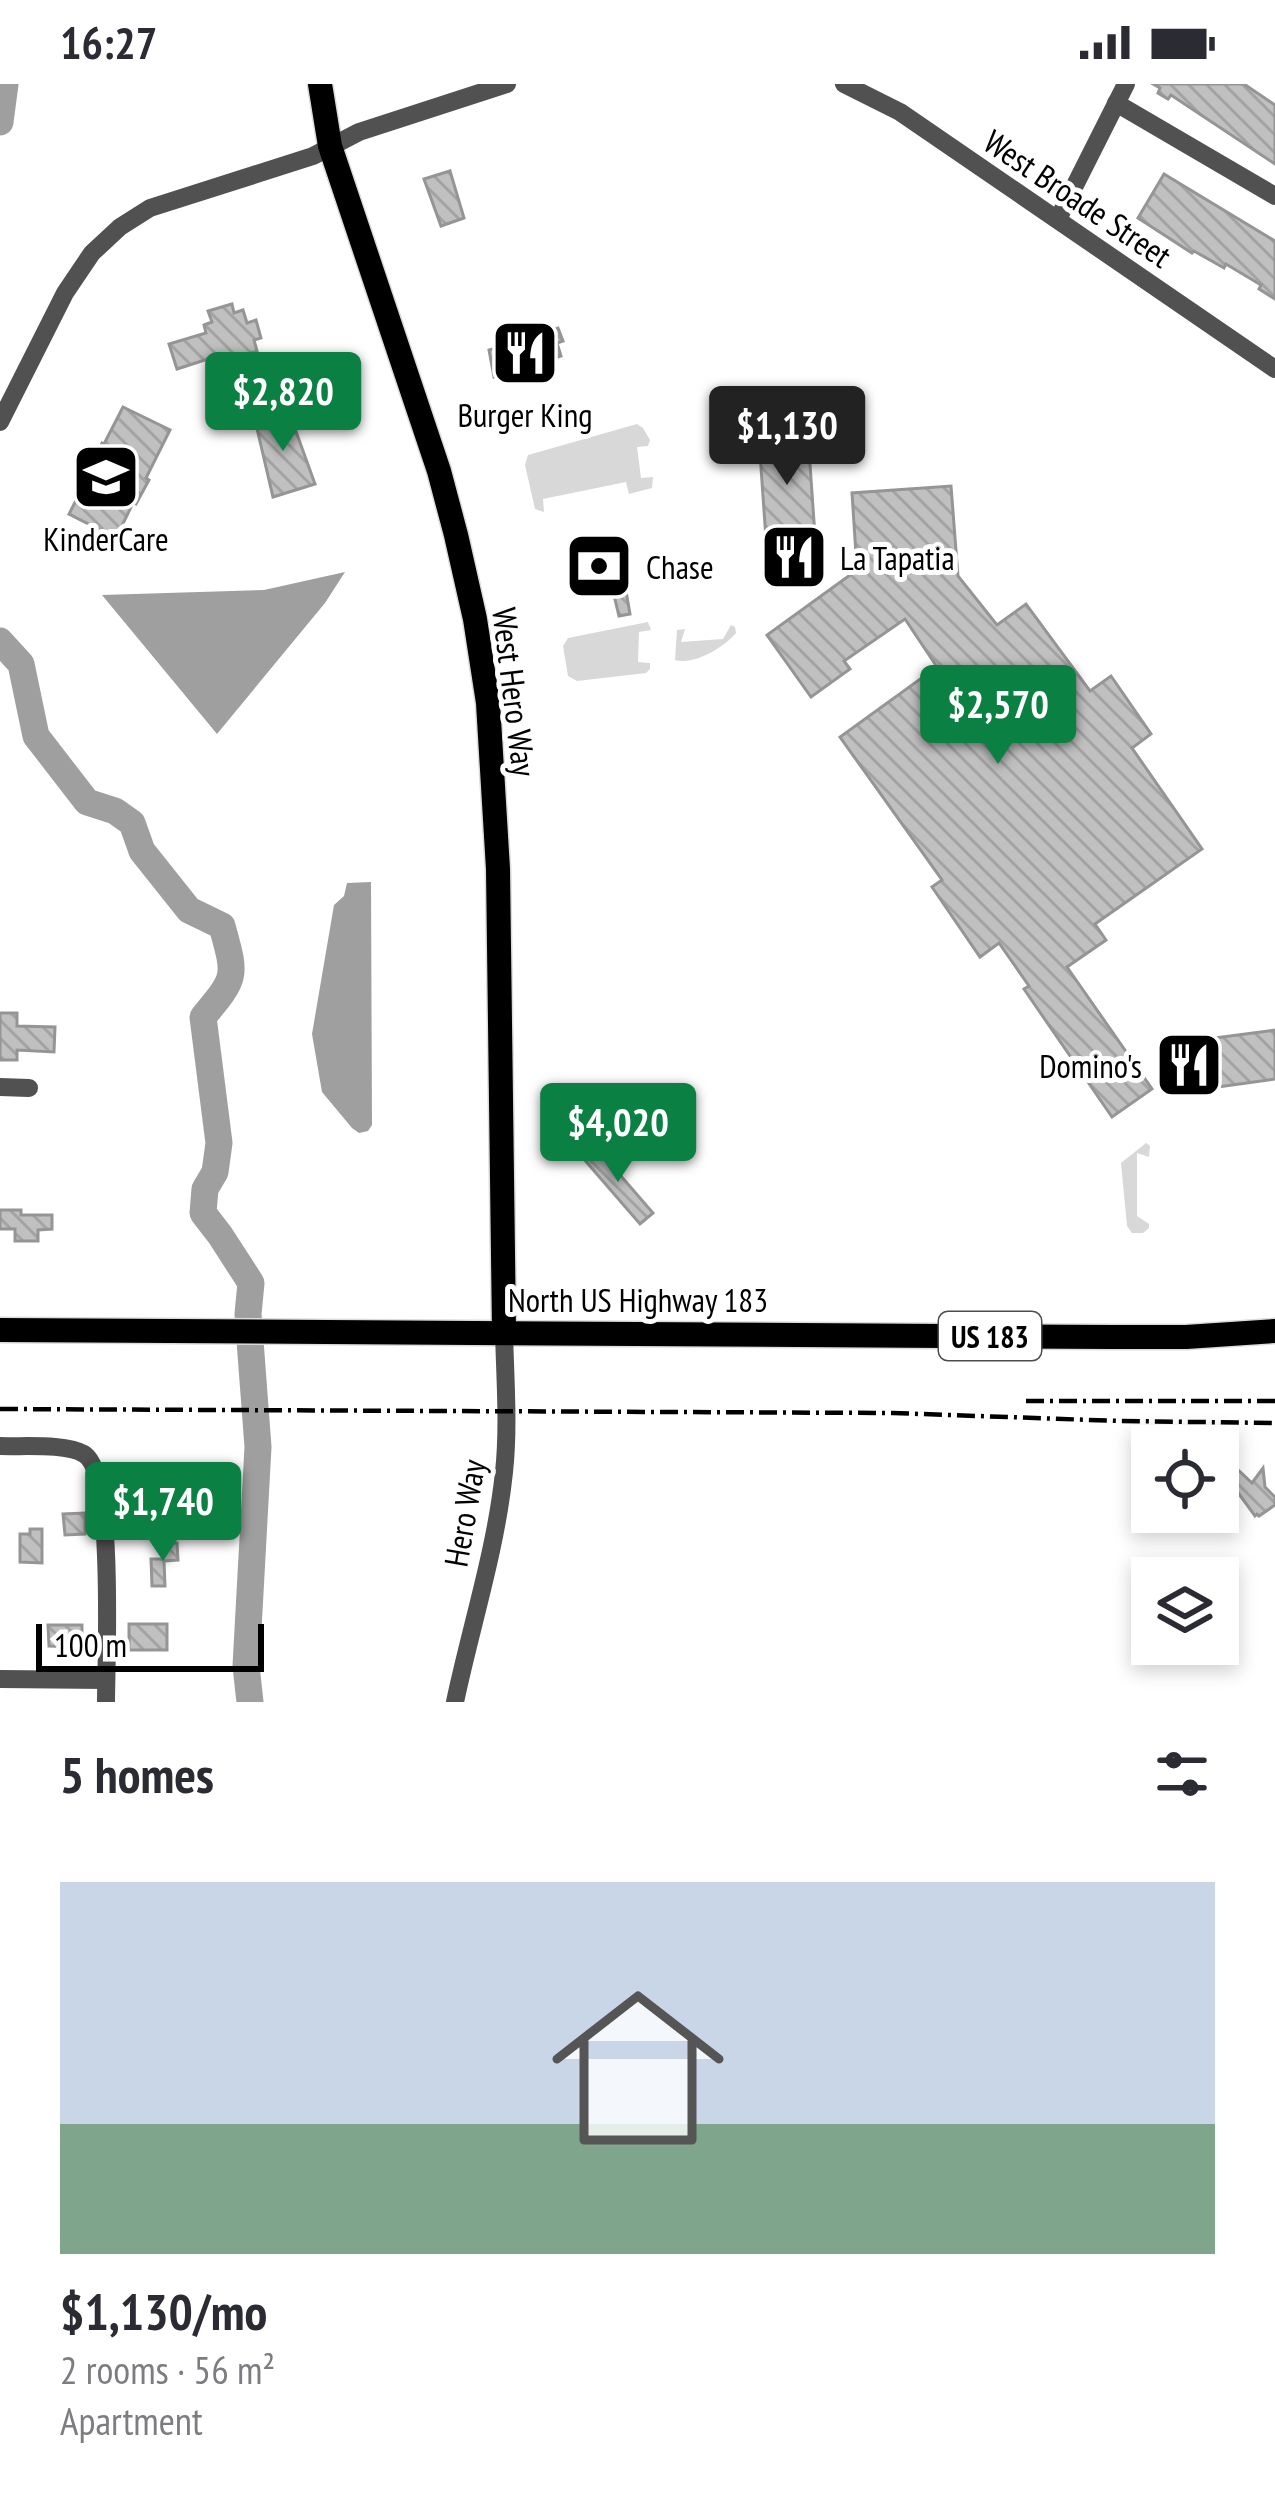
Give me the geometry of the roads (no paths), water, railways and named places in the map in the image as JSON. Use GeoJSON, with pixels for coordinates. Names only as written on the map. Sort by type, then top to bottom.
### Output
{"type":"FeatureCollection","features":[{"type":"Feature","properties":{"kind":"main road","name":"West Hero Way"},"geometry":{"type":"LineString","coordinates":[[320,84],[330,146],[439,471],[475,619],[488,703],[498,868],[504,1331]]}},
{"type":"Feature","properties":{"kind":"main road","name":"North US Highway 183"},"geometry":{"type":"LineString","coordinates":[[0,1330],[1186,1337],[1275,1330]]}},
{"type":"Feature","properties":{"kind":"street"},"geometry":{"type":"LineString","coordinates":[[0,422],[65,293],[92,254],[120,227],[150,208],[313,156],[359,133],[507,84]]}},
{"type":"Feature","properties":{"kind":"street","name":"West Broade Street"},"geometry":{"type":"LineString","coordinates":[[844,84],[900,112],[1275,370]]}},
{"type":"Feature","properties":{"kind":"street"},"geometry":{"type":"LineString","coordinates":[[1058,219],[1126,84]]}},
{"type":"Feature","properties":{"kind":"street"},"geometry":{"type":"LineString","coordinates":[[1116,104],[1275,196]]}},
{"type":"Feature","properties":{"kind":"street"},"geometry":{"type":"LineString","coordinates":[[0,1088],[29,1088]]}},
{"type":"Feature","properties":{"kind":"street","name":"Hero Way"},"geometry":{"type":"LineString","coordinates":[[455,1702],[505,1470],[504,1331]]}},
{"type":"Feature","properties":{"kind":"street"},"geometry":{"type":"LineString","coordinates":[[0,1446],[70,1449],[90,1459],[98,1477],[108,1590],[106,1702]]}},
{"type":"Feature","properties":{"kind":"street"},"geometry":{"type":"LineString","coordinates":[[0,1679],[106,1680]]}},
{"type":"Feature","properties":{"kind":"waterway"},"geometry":{"type":"LineString","coordinates":[[0,122],[5,84]]}},
{"type":"Feature","properties":{"kind":"waterway"},"geometry":{"type":"LineString","coordinates":[[0,641],[21,664],[36,736],[87,802],[115,811],[132,823],[142,851],[189,910],[222,926],[230,956],[228,984],[203,1017],[219,1143],[203,1213],[251,1283],[248,1314],[258,1447],[246,1666],[250,1702]]}},
{"type":"Feature","properties":{"kind":"railway"},"geometry":{"type":"LineString","coordinates":[[1026,1401],[1275,1401]]}},
{"type":"Feature","properties":{"kind":"railway"},"geometry":{"type":"LineString","coordinates":[[0,1409],[893,1413],[1275,1423]]}},
{"type":"Feature","properties":{"kind":"place","name":"Burger King"},"geometry":{"type":"Point","coordinates":[525,353]}},
{"type":"Feature","properties":{"kind":"place","name":"KinderCare"},"geometry":{"type":"Point","coordinates":[106,477]}},
{"type":"Feature","properties":{"kind":"place","name":"La Tapatia"},"geometry":{"type":"Point","coordinates":[794,557]}},
{"type":"Feature","properties":{"kind":"place","name":"Chase"},"geometry":{"type":"Point","coordinates":[599,566]}},
{"type":"Feature","properties":{"kind":"place","name":"Domino's"},"geometry":{"type":"Point","coordinates":[1189,1065]}}]}
